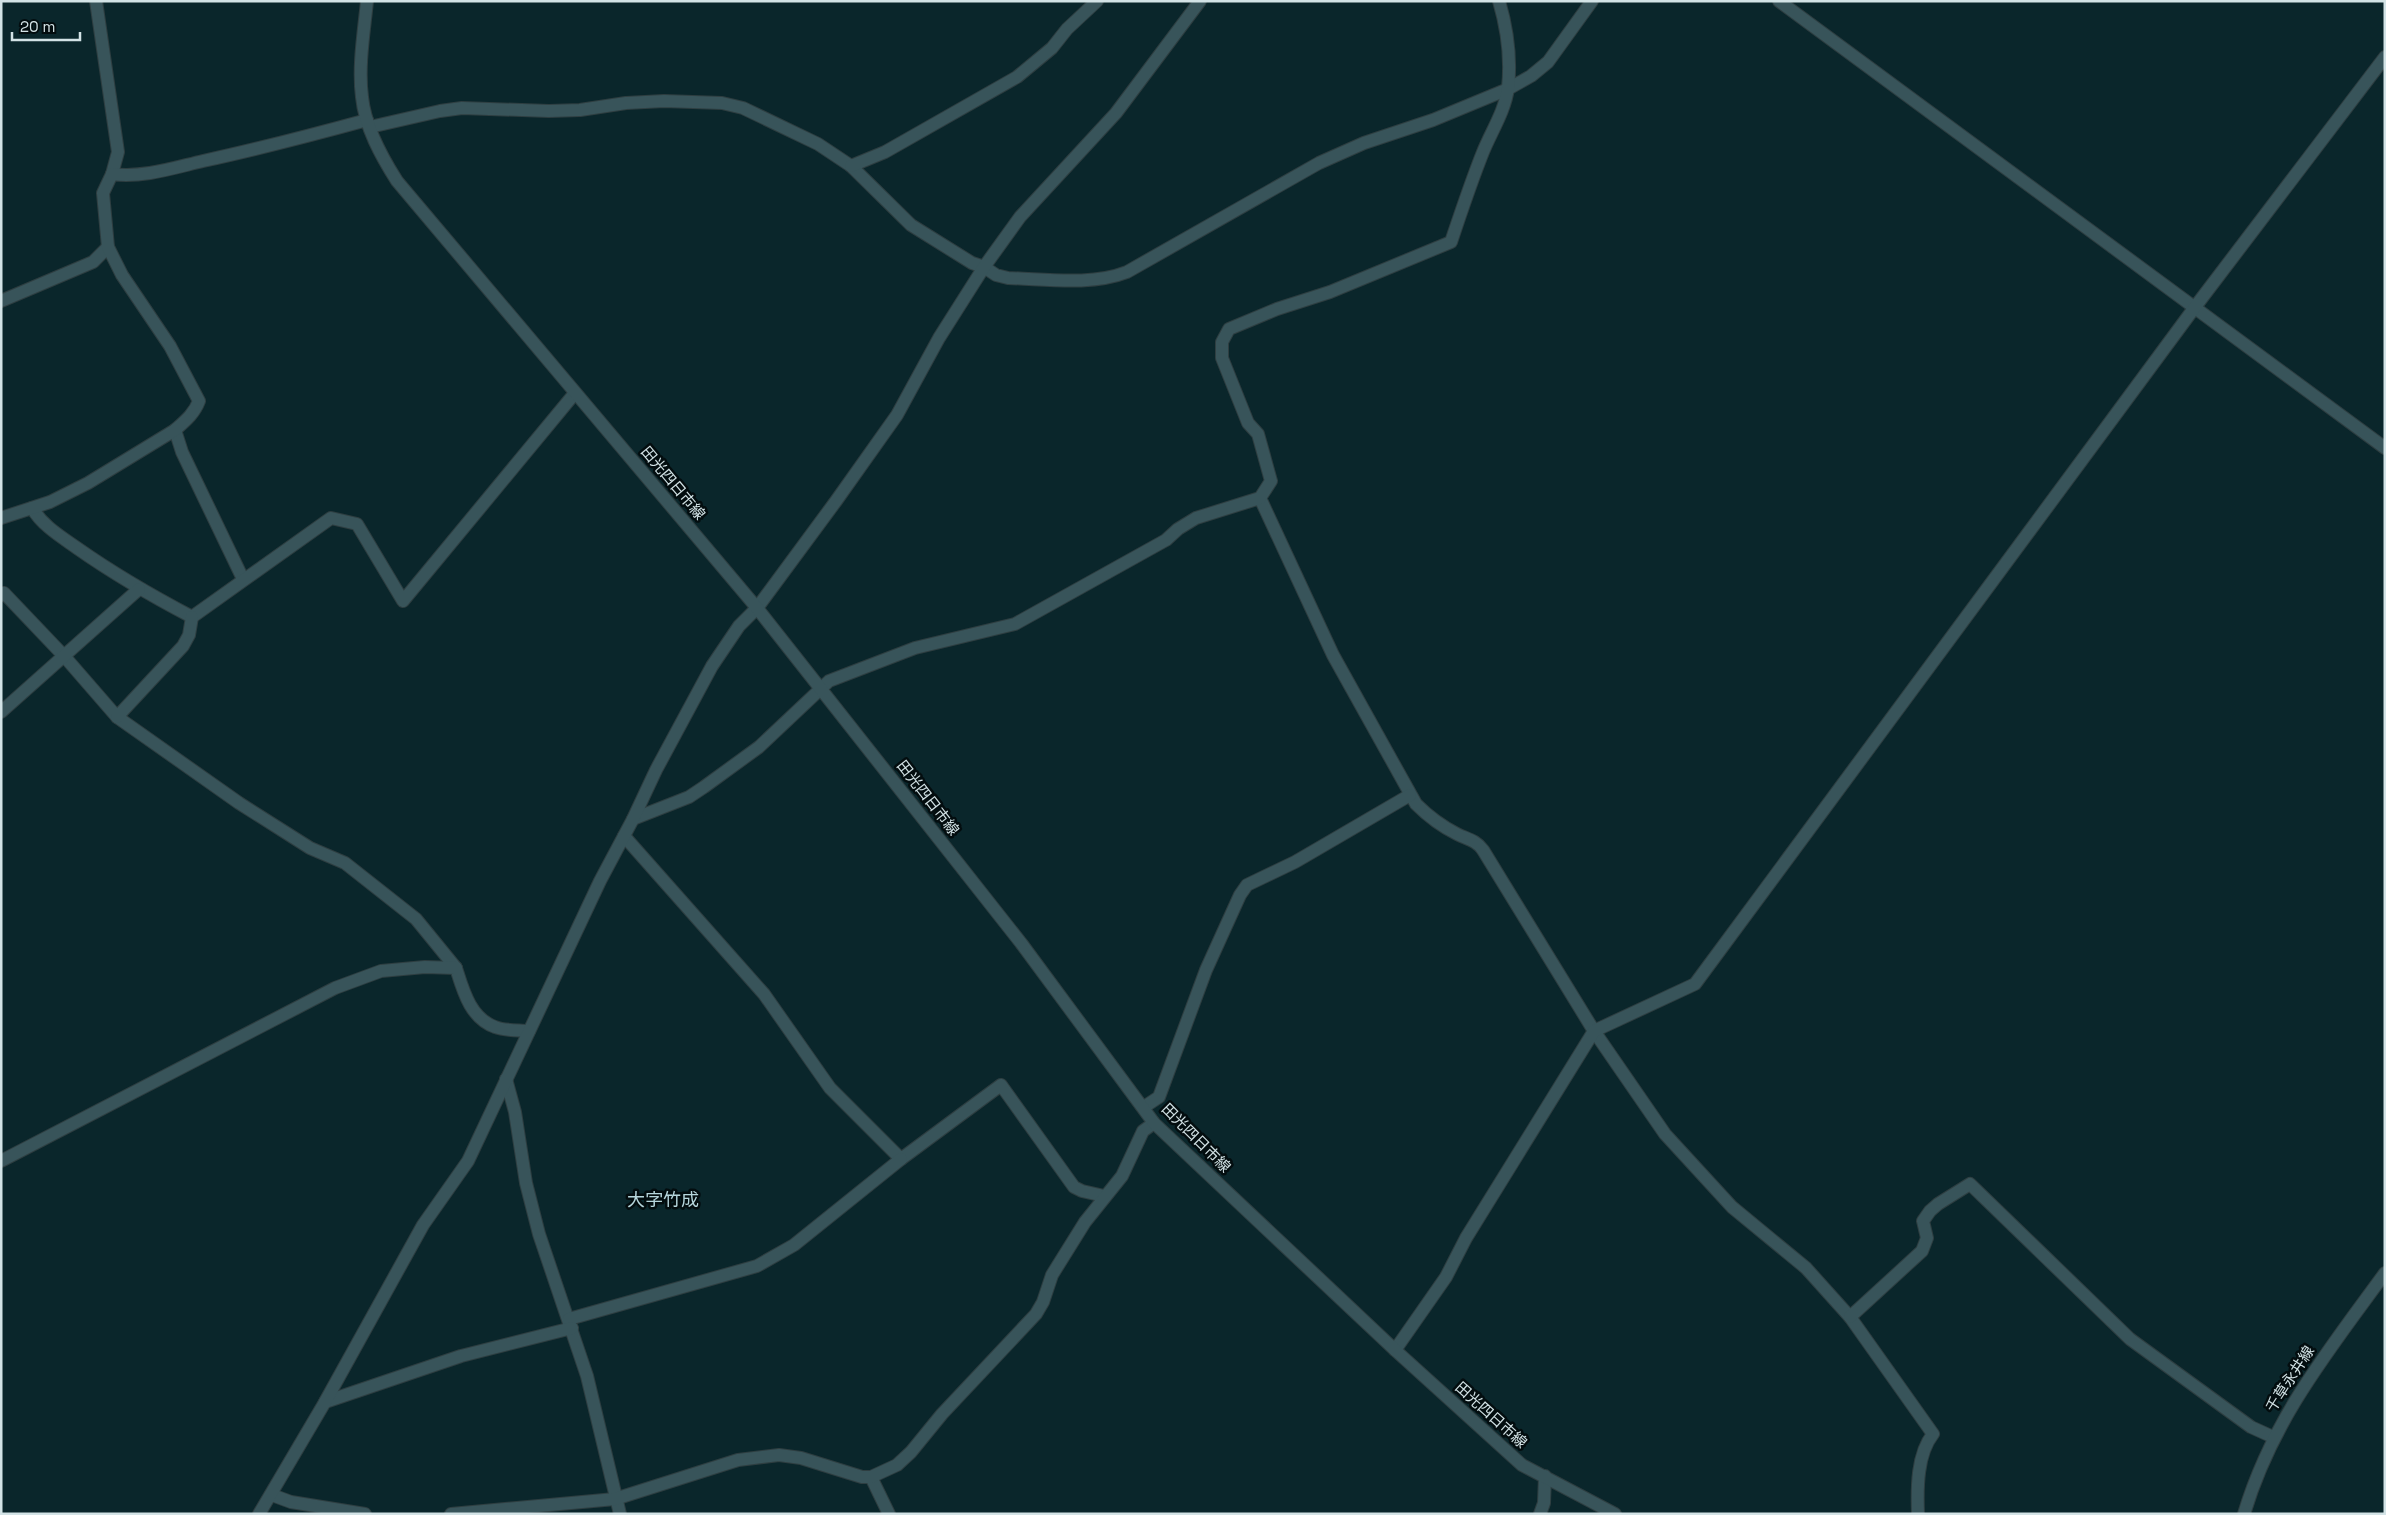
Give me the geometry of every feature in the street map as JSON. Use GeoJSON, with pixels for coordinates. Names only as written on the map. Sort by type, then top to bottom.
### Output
{"type":"FeatureCollection","features":[{"type":"Feature","properties":{"kind":"street"},"geometry":{"type":"LineString","coordinates":[[1,518],[32,508],[88,483],[175,430],[196,409],[199,401],[196,392],[170,346],[118,269],[108,247],[104,193],[118,152],[96,1]]}},
{"type":"Feature","properties":{"kind":"street","name":"田光四日市線"},"geometry":{"type":"LineString","coordinates":[[367,1],[361,72],[362,98],[368,123],[382,158],[398,181],[757,608],[1027,951],[1154,1122],[1395,1350],[1522,1465],[1610,1512]]}},
{"type":"Feature","properties":{"kind":"street"},"geometry":{"type":"LineString","coordinates":[[851,166],[885,152],[1017,77],[1052,48],[1097,1]]}},
{"type":"Feature","properties":{"kind":"street"},"geometry":{"type":"LineString","coordinates":[[259,1514],[272,1495],[325,1402],[423,1225],[468,1161],[656,770],[712,666],[739,626],[757,608],[836,502],[897,415],[939,338],[984,267],[1020,217],[1139,84],[1200,1]]}},
{"type":"Feature","properties":{"kind":"street"},"geometry":{"type":"LineString","coordinates":[[633,819],[689,797],[704,787],[759,746],[820,687],[829,681],[915,648],[1015,624],[1166,540],[1178,529],[1196,518],[1260,498],[1271,481],[1270,474],[1258,434],[1248,424],[1222,358],[1222,342],[1229,329],[1276,309],[1330,292],[1451,242],[1482,155],[1503,108],[1508,89],[1508,57],[1504,16],[1499,1]]}},
{"type":"Feature","properties":{"kind":"street"},"geometry":{"type":"LineString","coordinates":[[112,174],[127,176],[152,172],[368,123],[462,108],[580,110],[626,103],[706,101],[743,108],[818,144],[851,166],[911,225],[996,275],[1008,278],[1082,280],[1115,277],[1319,163],[1364,143],[1433,120],[1508,89],[1531,76],[1548,62],[1592,1]]}},
{"type":"Feature","properties":{"kind":"street"},"geometry":{"type":"LineString","coordinates":[[1779,1],[2385,448]]}},
{"type":"Feature","properties":{"kind":"street"},"geometry":{"type":"LineString","coordinates":[[1395,1350],[1446,1277],[1466,1238],[1594,1031],[1694,984],[2195,307],[2385,56]]}},
{"type":"Feature","properties":{"kind":"street"},"geometry":{"type":"LineString","coordinates":[[1,301],[93,262],[108,247]]}},
{"type":"Feature","properties":{"kind":"street"},"geometry":{"type":"LineString","coordinates":[[117,717],[183,646],[189,635],[192,617],[331,518],[357,524],[404,602],[575,393]]}},
{"type":"Feature","properties":{"kind":"street"},"geometry":{"type":"LineString","coordinates":[[175,430],[196,482],[243,579]]}},
{"type":"Feature","properties":{"kind":"street"},"geometry":{"type":"LineString","coordinates":[[1260,498],[1333,655],[1416,804],[1432,820],[1478,844],[1483,850],[1594,1031],[1665,1134],[1732,1207],[1806,1268],[1850,1317],[1933,1434],[1925,1444],[1917,1493],[1918,1514]]}},
{"type":"Feature","properties":{"kind":"street"},"geometry":{"type":"LineString","coordinates":[[32,508],[40,522],[98,563],[139,589],[192,617]]}},
{"type":"Feature","properties":{"kind":"street"},"geometry":{"type":"LineString","coordinates":[[1,712],[139,589]]}},
{"type":"Feature","properties":{"kind":"street"},"geometry":{"type":"LineString","coordinates":[[1,595],[4,594],[64,656],[117,717],[240,803],[310,848],[345,863],[416,919],[456,968],[466,1000],[478,1015],[494,1027],[529,1031]]}},
{"type":"Feature","properties":{"kind":"street"},"geometry":{"type":"LineString","coordinates":[[1144,1107],[1158,1097],[1206,970],[1240,895],[1247,886],[1295,862],[1410,795]]}},
{"type":"Feature","properties":{"kind":"street"},"geometry":{"type":"LineString","coordinates":[[624,836],[764,994],[830,1088],[901,1159]]}},
{"type":"Feature","properties":{"kind":"street"},"geometry":{"type":"LineString","coordinates":[[1,1161],[335,988],[381,971],[425,967],[456,968]]}},
{"type":"Feature","properties":{"kind":"street"},"geometry":{"type":"LineString","coordinates":[[506,1080],[515,1112],[526,1183],[539,1234],[587,1376],[620,1514]]}},
{"type":"Feature","properties":{"kind":"street"},"geometry":{"type":"LineString","coordinates":[[325,1402],[461,1356],[757,1266],[794,1245],[901,1159],[1002,1085],[1074,1187],[1082,1192],[1104,1196]]}},
{"type":"Feature","properties":{"kind":"street"},"geometry":{"type":"LineString","coordinates":[[451,1514],[615,1499],[738,1460],[779,1455],[801,1458],[851,1475],[871,1477],[897,1466],[942,1414],[1025,1328],[1043,1302],[1052,1275],[1085,1222],[1122,1176],[1143,1131],[1154,1122]]}},
{"type":"Feature","properties":{"kind":"street"},"geometry":{"type":"LineString","coordinates":[[1850,1317],[1922,1251],[1927,1238],[1922,1221],[1930,1211],[1970,1184],[2130,1339],[2250,1427],[2273,1437]]}},
{"type":"Feature","properties":{"kind":"street","name":"千草永井線"},"geometry":{"type":"LineString","coordinates":[[2244,1514],[2273,1437],[2307,1380],[2385,1273]]}},
{"type":"Feature","properties":{"kind":"street"},"geometry":{"type":"LineString","coordinates":[[1540,1514],[1544,1503],[1545,1476]]}},
{"type":"Feature","properties":{"kind":"street"},"geometry":{"type":"LineString","coordinates":[[871,1477],[889,1514]]}},
{"type":"Feature","properties":{"kind":"street"},"geometry":{"type":"LineString","coordinates":[[272,1495],[291,1502],[365,1514]]}},
{"type":"Feature","properties":{"kind":"district","name":"大字竹成"},"geometry":{"type":"Point","coordinates":[663,1200]}}]}
